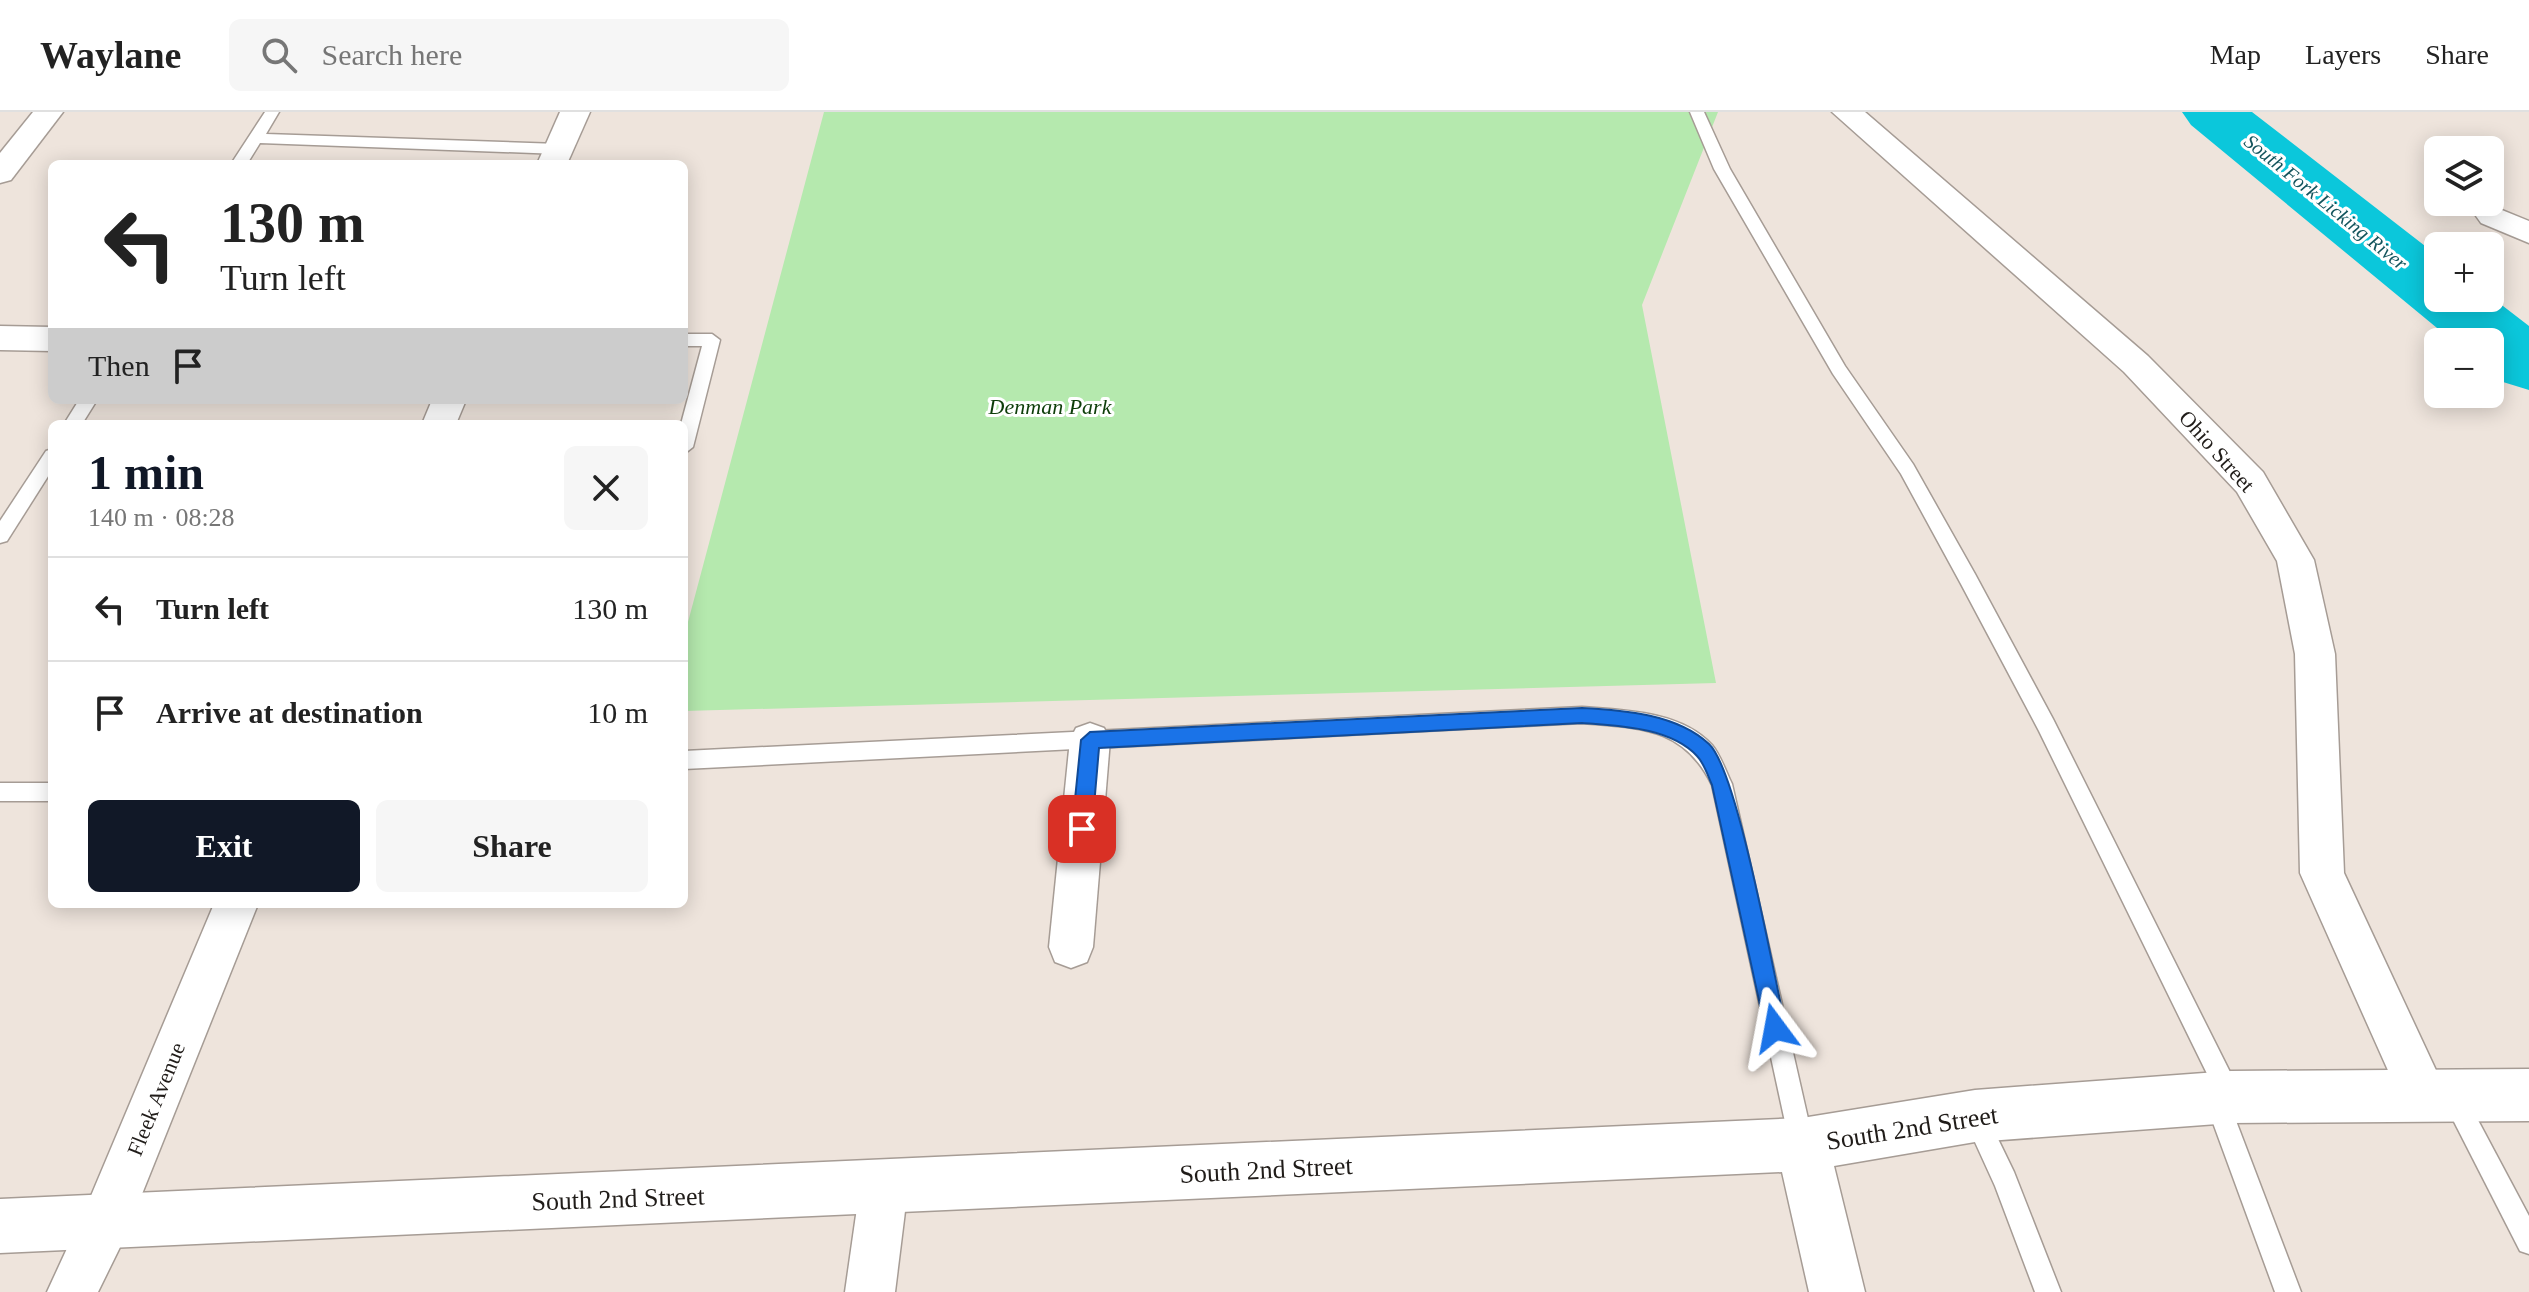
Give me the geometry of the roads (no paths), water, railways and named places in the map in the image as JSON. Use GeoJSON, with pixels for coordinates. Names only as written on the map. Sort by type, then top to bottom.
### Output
{"type":"FeatureCollection","features":[{"type":"Feature","properties":{"kind":"street"},"geometry":{"type":"LineString","coordinates":[[0,173],[48,112]]}},
{"type":"Feature","properties":{"kind":"street"},"geometry":{"type":"LineString","coordinates":[[556,156],[575,112]]}},
{"type":"Feature","properties":{"kind":"street","name":"Ohio Street"},"geometry":{"type":"LineString","coordinates":[[1847,112],[2136,364],[2250,482],[2295,560],[2315,654],[2322,873],[2439,1096]]}},
{"type":"Feature","properties":{"kind":"street"},"geometry":{"type":"LineString","coordinates":[[2492,216],[2529,233]]}},
{"type":"Feature","properties":{"kind":"street"},"geometry":{"type":"LineString","coordinates":[[0,338],[48,339]]}},
{"type":"Feature","properties":{"kind":"street"},"geometry":{"type":"LineString","coordinates":[[1071,947],[1090,740]]}},
{"type":"Feature","properties":{"kind":"street","name":"Fleek Avenue"},"geometry":{"type":"LineString","coordinates":[[72,1292],[106,1221],[234,908]]}},
{"type":"Feature","properties":{"kind":"street","name":"South 2nd Street"},"geometry":{"type":"LineString","coordinates":[[0,1226],[1802,1145],[1975,1116],[2223,1098],[2529,1095]]}},
{"type":"Feature","properties":{"kind":"street"},"geometry":{"type":"LineString","coordinates":[[1802,1145],[1837,1292]]}},
{"type":"Feature","properties":{"kind":"street"},"geometry":{"type":"LineString","coordinates":[[870,1292],[884,1187]]}},
{"type":"Feature","properties":{"kind":"lane"},"geometry":{"type":"LineString","coordinates":[[241,160],[272,112]]}},
{"type":"Feature","properties":{"kind":"lane"},"geometry":{"type":"LineString","coordinates":[[1697,112],[1722,169],[1839,370],[1907,469],[2046,725],[2223,1098],[2288,1292]]}},
{"type":"Feature","properties":{"kind":"lane"},"geometry":{"type":"LineString","coordinates":[[255,138],[556,156]]}},
{"type":"Feature","properties":{"kind":"lane"},"geometry":{"type":"LineString","coordinates":[[688,340],[712,340],[688,432]]}},
{"type":"Feature","properties":{"kind":"lane"},"geometry":{"type":"LineString","coordinates":[[0,536],[48,462]]}},
{"type":"Feature","properties":{"kind":"lane"},"geometry":{"type":"LineString","coordinates":[[688,760],[1582,715],[1618,718],[1675,731],[1705,751],[1722,784],[1802,1145]]}},
{"type":"Feature","properties":{"kind":"lane"},"geometry":{"type":"LineString","coordinates":[[0,792],[48,792]]}},
{"type":"Feature","properties":{"kind":"lane"},"geometry":{"type":"LineString","coordinates":[[2439,1096],[2529,1242]]}},
{"type":"Feature","properties":{"kind":"lane"},"geometry":{"type":"LineString","coordinates":[[1975,1116],[2005,1181],[2048,1292]]}},
{"type":"Feature","properties":{"kind":"waterway","name":"South Fork Licking River"},"geometry":{"type":"LineString","coordinates":[[2213,112],[2424,281]]}},
{"type":"Feature","properties":{"kind":"waterway","name":"South Fork Licking River"},"geometry":{"type":"LineString","coordinates":[[2464,312],[2529,364]]}},
{"type":"Feature","properties":{"kind":"park label","name":"Denman Park"},"geometry":{"type":"Point","coordinates":[1050,406]}}]}
